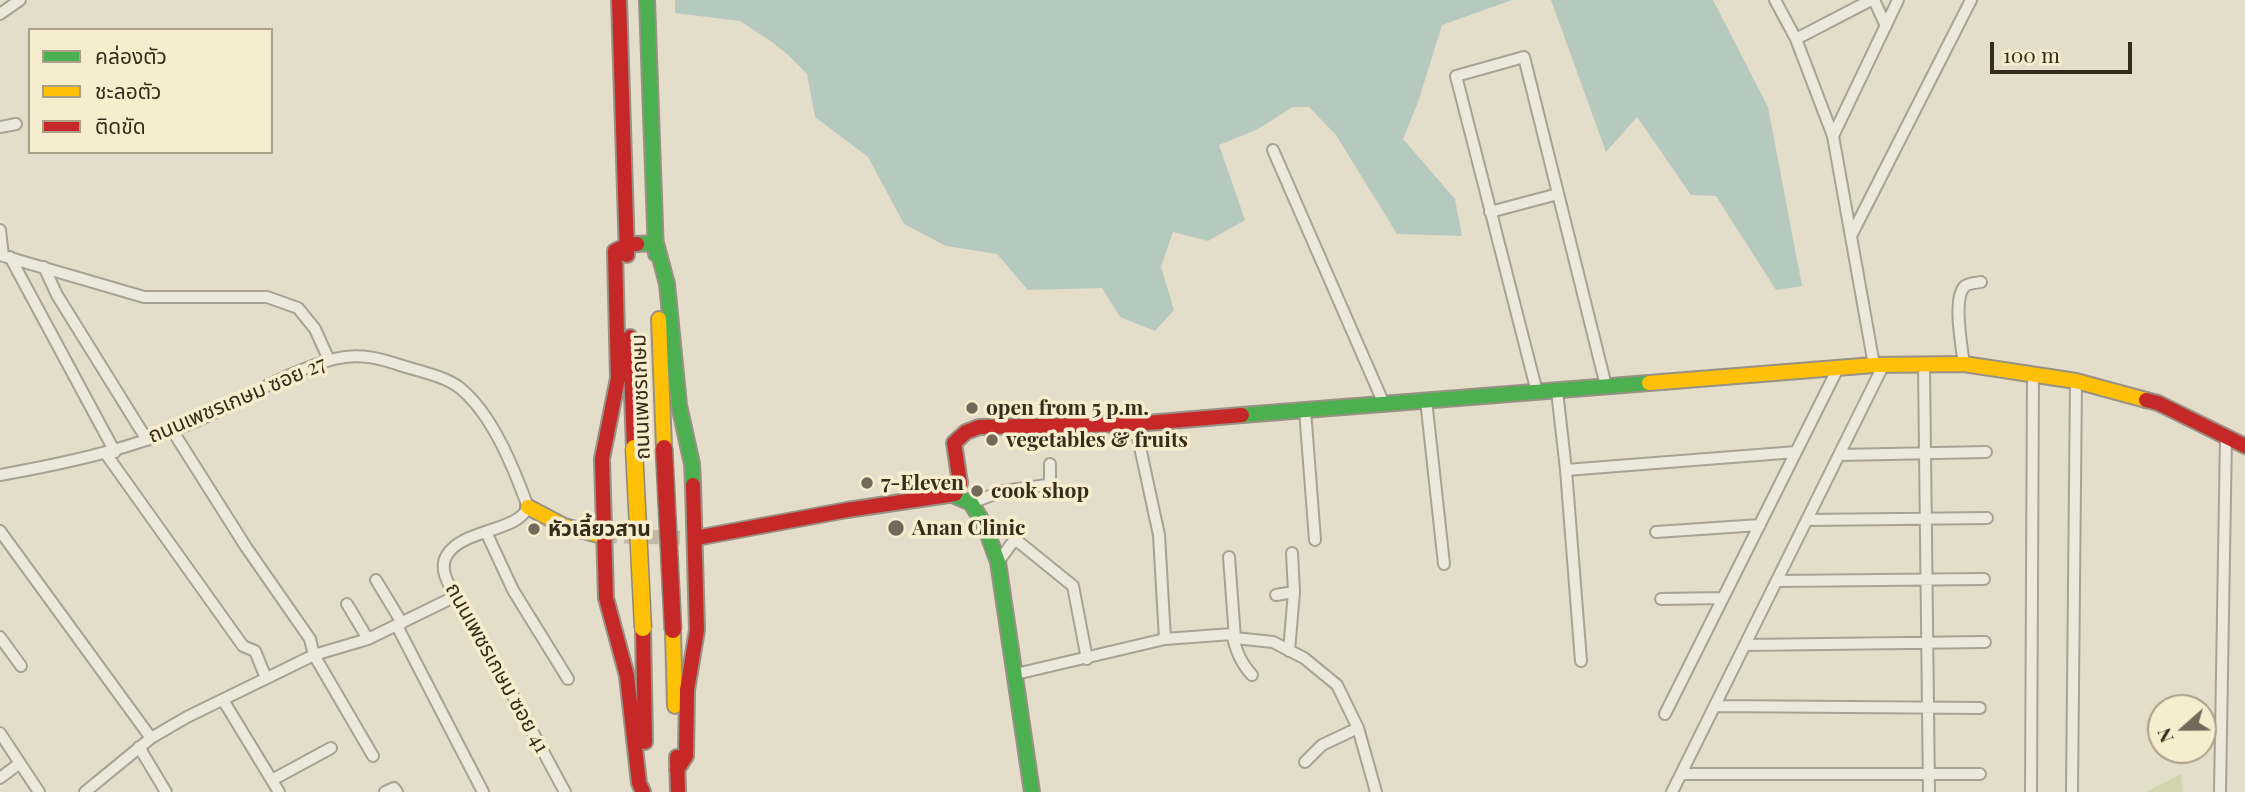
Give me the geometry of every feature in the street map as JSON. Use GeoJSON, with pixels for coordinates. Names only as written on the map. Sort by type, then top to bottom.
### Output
{"type":"FeatureCollection","features":[{"type":"Feature","properties":{"kind":"main road","name":"ถนนเพชรเกษม"},"geometry":{"type":"LineString","coordinates":[[619,0],[634,448],[643,628],[645,792]]}},
{"type":"Feature","properties":{"kind":"main road","name":"ถนนเพชรเกษม"},"geometry":{"type":"LineString","coordinates":[[648,0],[678,792]]}},
{"type":"Feature","properties":{"kind":"main road"},"geometry":{"type":"LineString","coordinates":[[645,792],[639,783],[627,676],[606,598],[602,459],[618,378],[615,251],[627,245],[656,243],[667,284],[679,405],[692,464],[696,538],[697,630],[687,690],[686,756],[677,770]]}},
{"type":"Feature","properties":{"kind":"main road"},"geometry":{"type":"LineString","coordinates":[[696,538],[847,510],[955,494],[960,483],[954,443],[966,432],[979,427],[1135,424],[1838,368],[1964,364],[2076,381],[2158,403],[2245,446]]}},
{"type":"Feature","properties":{"kind":"main road"},"geometry":{"type":"LineString","coordinates":[[955,496],[971,503],[984,524],[998,562],[1032,792]]}},
{"type":"Feature","properties":{"kind":"main road"},"geometry":{"type":"LineString","coordinates":[[528,507],[544,519],[566,529],[603,536]]}},
{"type":"Feature","properties":{"kind":"street"},"geometry":{"type":"LineString","coordinates":[[0,14],[20,0]]}},
{"type":"Feature","properties":{"kind":"street"},"geometry":{"type":"LineString","coordinates":[[1672,792],[1839,455],[1878,366],[1833,136],[1796,39],[1775,0]]}},
{"type":"Feature","properties":{"kind":"street"},"geometry":{"type":"LineString","coordinates":[[1796,39],[1873,0],[1886,26]]}},
{"type":"Feature","properties":{"kind":"street"},"geometry":{"type":"LineString","coordinates":[[1833,136],[1898,0]]}},
{"type":"Feature","properties":{"kind":"street"},"geometry":{"type":"LineString","coordinates":[[1851,236],[1971,0]]}},
{"type":"Feature","properties":{"kind":"street"},"geometry":{"type":"LineString","coordinates":[[1537,392],[1456,76],[1524,57],[1606,386]]}},
{"type":"Feature","properties":{"kind":"street"},"geometry":{"type":"LineString","coordinates":[[0,127],[16,124]]}},
{"type":"Feature","properties":{"kind":"street"},"geometry":{"type":"LineString","coordinates":[[1273,150],[1384,404]]}},
{"type":"Feature","properties":{"kind":"street"},"geometry":{"type":"LineString","coordinates":[[1490,212],[1558,194]]}},
{"type":"Feature","properties":{"kind":"street"},"geometry":{"type":"LineString","coordinates":[[0,230],[4,256],[110,453],[243,646],[255,651],[266,678]]}},
{"type":"Feature","properties":{"kind":"street"},"geometry":{"type":"LineString","coordinates":[[4,256],[145,297],[267,297],[298,308],[315,329],[329,360]]}},
{"type":"Feature","properties":{"kind":"street"},"geometry":{"type":"LineString","coordinates":[[44,267],[57,295],[147,440]]}},
{"type":"Feature","properties":{"kind":"street"},"geometry":{"type":"LineString","coordinates":[[1964,364],[1959,301],[1967,285],[1981,282]]}},
{"type":"Feature","properties":{"kind":"street","name":"ถนนเพชรเกษม ซอย 27"},"geometry":{"type":"LineString","coordinates":[[0,475],[110,453],[211,414],[255,391],[329,360],[350,355],[375,357],[459,387],[480,408],[488,421],[528,507]]}},
{"type":"Feature","properties":{"kind":"street"},"geometry":{"type":"LineString","coordinates":[[1924,366],[1929,792]]}},
{"type":"Feature","properties":{"kind":"street"},"geometry":{"type":"LineString","coordinates":[[1665,713],[1838,368]]}},
{"type":"Feature","properties":{"kind":"street"},"geometry":{"type":"LineString","coordinates":[[2031,792],[2033,374]]}},
{"type":"Feature","properties":{"kind":"street"},"geometry":{"type":"LineString","coordinates":[[2073,792],[2076,381]]}},
{"type":"Feature","properties":{"kind":"street"},"geometry":{"type":"LineString","coordinates":[[1557,391],[1581,661]]}},
{"type":"Feature","properties":{"kind":"street"},"geometry":{"type":"LineString","coordinates":[[1426,400],[1444,565]]}},
{"type":"Feature","properties":{"kind":"street"},"geometry":{"type":"LineString","coordinates":[[1305,410],[1315,540]]}},
{"type":"Feature","properties":{"kind":"street"},"geometry":{"type":"LineString","coordinates":[[1135,424],[1159,535],[1165,639]]}},
{"type":"Feature","properties":{"kind":"street"},"geometry":{"type":"LineString","coordinates":[[172,430],[246,547],[310,639],[314,655],[373,756]]}},
{"type":"Feature","properties":{"kind":"street"},"geometry":{"type":"LineString","coordinates":[[2220,792],[2226,437]]}},
{"type":"Feature","properties":{"kind":"street"},"geometry":{"type":"LineString","coordinates":[[1566,470],[1796,452]]}},
{"type":"Feature","properties":{"kind":"street"},"geometry":{"type":"LineString","coordinates":[[1839,455],[1986,452]]}},
{"type":"Feature","properties":{"kind":"street"},"geometry":{"type":"LineString","coordinates":[[971,503],[1003,491],[1047,485],[1050,481],[1050,464]]}},
{"type":"Feature","properties":{"kind":"street","name":"ถนนเพชรเกษม ซอย 41"},"geometry":{"type":"LineString","coordinates":[[528,507],[525,514],[457,544],[444,559],[445,577],[565,792]]}},
{"type":"Feature","properties":{"kind":"street"},"geometry":{"type":"LineString","coordinates":[[1807,520],[1987,518]]}},
{"type":"Feature","properties":{"kind":"street"},"geometry":{"type":"LineString","coordinates":[[1656,532],[1759,525]]}},
{"type":"Feature","properties":{"kind":"street"},"geometry":{"type":"LineString","coordinates":[[0,531],[151,738]]}},
{"type":"Feature","properties":{"kind":"street"},"geometry":{"type":"LineString","coordinates":[[486,532],[513,590],[568,679]]}},
{"type":"Feature","properties":{"kind":"street"},"geometry":{"type":"LineString","coordinates":[[998,562],[1015,539],[1073,586],[1087,659]]}},
{"type":"Feature","properties":{"kind":"street"},"geometry":{"type":"LineString","coordinates":[[1289,651],[1294,592],[1292,553]]}},
{"type":"Feature","properties":{"kind":"street"},"geometry":{"type":"LineString","coordinates":[[1229,558],[1233,636],[1236,651],[1252,675]]}},
{"type":"Feature","properties":{"kind":"street"},"geometry":{"type":"LineString","coordinates":[[1777,581],[1984,579]]}},
{"type":"Feature","properties":{"kind":"street"},"geometry":{"type":"LineString","coordinates":[[376,580],[483,792]]}},
{"type":"Feature","properties":{"kind":"street"},"geometry":{"type":"LineString","coordinates":[[1276,595],[1294,592]]}},
{"type":"Feature","properties":{"kind":"street"},"geometry":{"type":"LineString","coordinates":[[85,792],[151,738],[187,717],[314,655],[368,639],[456,596]]}},
{"type":"Feature","properties":{"kind":"street"},"geometry":{"type":"LineString","coordinates":[[1661,599],[1723,598]]}},
{"type":"Feature","properties":{"kind":"street"},"geometry":{"type":"LineString","coordinates":[[347,604],[368,639]]}},
{"type":"Feature","properties":{"kind":"street"},"geometry":{"type":"LineString","coordinates":[[1016,674],[1165,639],[1233,636],[1273,642],[1304,658],[1337,685],[1358,728],[1376,792]]}},
{"type":"Feature","properties":{"kind":"street"},"geometry":{"type":"LineString","coordinates":[[0,637],[21,666]]}},
{"type":"Feature","properties":{"kind":"street"},"geometry":{"type":"LineString","coordinates":[[1745,645],[1985,642]]}},
{"type":"Feature","properties":{"kind":"street"},"geometry":{"type":"LineString","coordinates":[[223,701],[279,792]]}},
{"type":"Feature","properties":{"kind":"street"},"geometry":{"type":"LineString","coordinates":[[1715,706],[1980,708]]}},
{"type":"Feature","properties":{"kind":"street"},"geometry":{"type":"LineString","coordinates":[[1305,762],[1322,746],[1358,728]]}},
{"type":"Feature","properties":{"kind":"street"},"geometry":{"type":"LineString","coordinates":[[0,733],[39,792]]}},
{"type":"Feature","properties":{"kind":"street"},"geometry":{"type":"LineString","coordinates":[[139,747],[166,792]]}},
{"type":"Feature","properties":{"kind":"street"},"geometry":{"type":"LineString","coordinates":[[272,780],[331,748]]}},
{"type":"Feature","properties":{"kind":"street"},"geometry":{"type":"LineString","coordinates":[[0,778],[20,763]]}},
{"type":"Feature","properties":{"kind":"street"},"geometry":{"type":"LineString","coordinates":[[1681,774],[1980,774]]}},
{"type":"Feature","properties":{"kind":"street"},"geometry":{"type":"LineString","coordinates":[[385,792],[394,788],[397,792]]}},
{"type":"Feature","properties":{"kind":"green space"},"geometry":{"type":"Polygon","coordinates":[[[2181,774],[2183,792],[2146,792],[2181,774]]]}},
{"type":"Feature","properties":{"kind":"shaded area"},"geometry":{"type":"Polygon","coordinates":[[[675,0],[1512,0],[1442,25],[1418,102],[1403,139],[1455,199],[1462,236],[1397,234],[1336,135],[1309,107],[1293,107],[1256,130],[1219,145],[1245,220],[1208,241],[1173,232],[1161,267],[1174,310],[1155,331],[1120,317],[1102,288],[1028,290],[997,254],[946,246],[904,224],[868,157],[815,117],[807,74],[787,54],[740,21],[675,13],[675,0]]]}},
{"type":"Feature","properties":{"kind":"shaded area"},"geometry":{"type":"Polygon","coordinates":[[[1551,0],[1713,0],[1768,107],[1802,286],[1776,290],[1716,196],[1691,195],[1637,117],[1606,152],[1551,0]]]}},
{"type":"Feature","properties":{"kind":"tunnel"},"geometry":{"type":"LineString","coordinates":[[603,536],[696,538]]}},
{"type":"Feature","properties":{"kind":"traffic: fast"},"geometry":{"type":"LineString","coordinates":[[647,0],[656,254]]}},
{"type":"Feature","properties":{"kind":"traffic: fast"},"geometry":{"type":"LineString","coordinates":[[637,244],[656,243],[667,284],[679,405],[692,464],[693,485]]}},
{"type":"Feature","properties":{"kind":"traffic: fast"},"geometry":{"type":"LineString","coordinates":[[1242,415],[1649,383]]}},
{"type":"Feature","properties":{"kind":"traffic: fast"},"geometry":{"type":"LineString","coordinates":[[955,496],[971,503],[984,524],[998,562],[1032,792]]}},
{"type":"Feature","properties":{"kind":"traffic: slow"},"geometry":{"type":"LineString","coordinates":[[659,319],[664,448]]}},
{"type":"Feature","properties":{"kind":"traffic: slow"},"geometry":{"type":"LineString","coordinates":[[1649,383],[1874,365],[1964,364],[2076,381],[2146,400]]}},
{"type":"Feature","properties":{"kind":"traffic: slow"},"geometry":{"type":"LineString","coordinates":[[634,448],[643,628]]}},
{"type":"Feature","properties":{"kind":"traffic: slow"},"geometry":{"type":"LineString","coordinates":[[528,507],[564,526],[603,536]]}},
{"type":"Feature","properties":{"kind":"traffic: slow"},"geometry":{"type":"LineString","coordinates":[[673,630],[675,706]]}},
{"type":"Feature","properties":{"kind":"traffic: jam"},"geometry":{"type":"LineString","coordinates":[[619,0],[627,255]]}},
{"type":"Feature","properties":{"kind":"traffic: jam"},"geometry":{"type":"LineString","coordinates":[[637,244],[615,251],[618,378],[602,459],[606,598],[627,676],[639,783],[643,792]]}},
{"type":"Feature","properties":{"kind":"traffic: jam"},"geometry":{"type":"LineString","coordinates":[[630,337],[634,448]]}},
{"type":"Feature","properties":{"kind":"traffic: jam"},"geometry":{"type":"LineString","coordinates":[[2146,400],[2158,403],[2245,446]]}},
{"type":"Feature","properties":{"kind":"traffic: jam"},"geometry":{"type":"LineString","coordinates":[[696,538],[847,510],[955,494],[960,483],[954,443],[966,432],[979,427],[1135,424],[1242,415]]}},
{"type":"Feature","properties":{"kind":"traffic: jam"},"geometry":{"type":"LineString","coordinates":[[664,448],[673,630]]}},
{"type":"Feature","properties":{"kind":"traffic: jam"},"geometry":{"type":"LineString","coordinates":[[677,770],[686,756],[687,690],[697,630],[693,485]]}},
{"type":"Feature","properties":{"kind":"traffic: jam"},"geometry":{"type":"LineString","coordinates":[[643,628],[645,742]]}},
{"type":"Feature","properties":{"kind":"traffic: jam"},"geometry":{"type":"LineString","coordinates":[[677,757],[678,792]]}},
{"type":"Feature","properties":{"kind":"place","name":"open from 5 p.m."},"geometry":{"type":"Point","coordinates":[972,408]}},
{"type":"Feature","properties":{"kind":"place","name":"vegetables & fruits"},"geometry":{"type":"Point","coordinates":[992,440]}},
{"type":"Feature","properties":{"kind":"place","name":"7-Eleven"},"geometry":{"type":"Point","coordinates":[867,483]}},
{"type":"Feature","properties":{"kind":"place","name":"cook shop"},"geometry":{"type":"Point","coordinates":[977,491]}},
{"type":"Feature","properties":{"kind":"place","name":"Anan Clinic"},"geometry":{"type":"Point","coordinates":[896,528]}},
{"type":"Feature","properties":{"kind":"place","name":"หัวเลี้ยวสาน"},"geometry":{"type":"Point","coordinates":[534,529]}}]}
